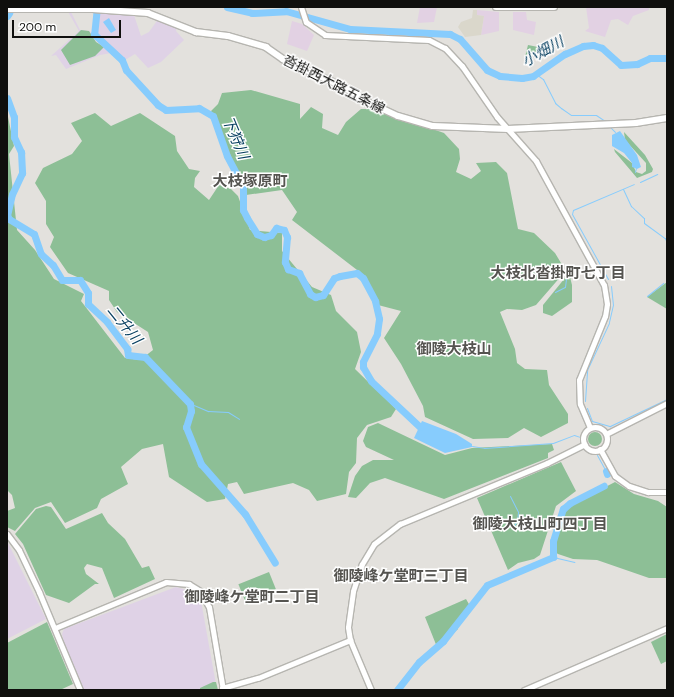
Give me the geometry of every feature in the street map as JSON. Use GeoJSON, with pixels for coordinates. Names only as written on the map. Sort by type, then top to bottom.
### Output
{"type":"FeatureCollection","features":[{"type":"Feature","properties":{"kind":"highway"},"geometry":{"type":"LineString","coordinates":[[496,7],[554,7]]}},
{"type":"Feature","properties":{"kind":"main road","name":"沓掛西大路五条線"},"geometry":{"type":"LineString","coordinates":[[7,9],[93,9],[148,13],[196,32],[228,36],[266,47],[321,79],[346,88],[368,102],[404,117],[433,126],[508,129],[636,123],[667,118]]}},
{"type":"Feature","properties":{"kind":"street"},"geometry":{"type":"LineString","coordinates":[[301,7],[306,22],[325,35],[418,40],[438,43],[462,66],[508,129],[536,161],[604,285],[607,304],[605,316],[579,380],[580,404],[590,428]]}},
{"type":"Feature","properties":{"kind":"street"},"geometry":{"type":"LineString","coordinates":[[606,434],[667,404]]}},
{"type":"Feature","properties":{"kind":"street"},"geometry":{"type":"LineString","coordinates":[[590,428],[599,428],[606,434],[606,442],[600,449],[591,450],[585,444],[584,435],[590,428]]}},
{"type":"Feature","properties":{"kind":"street"},"geometry":{"type":"LineString","coordinates":[[371,690],[350,640],[349,612],[353,591],[369,551],[386,532],[433,509],[547,462],[585,444]]}},
{"type":"Feature","properties":{"kind":"street"},"geometry":{"type":"LineString","coordinates":[[600,449],[615,476],[629,486],[648,492],[667,492]]}},
{"type":"Feature","properties":{"kind":"street"},"geometry":{"type":"LineString","coordinates":[[7,534],[19,550],[55,628],[80,690]]}},
{"type":"Feature","properties":{"kind":"street"},"geometry":{"type":"LineString","coordinates":[[55,628],[166,582],[185,582],[200,591],[207,601],[222,689],[258,678],[350,640]]}},
{"type":"Feature","properties":{"kind":"street"},"geometry":{"type":"LineString","coordinates":[[524,690],[667,628]]}},
{"type":"Feature","properties":{"kind":"shaded area"},"geometry":{"type":"Polygon","coordinates":[[[420,7],[437,7],[434,22],[417,23],[420,7]]]}},
{"type":"Feature","properties":{"kind":"shaded area"},"geometry":{"type":"Polygon","coordinates":[[[586,7],[649,7],[649,10],[633,16],[628,25],[618,19],[611,20],[605,37],[585,31],[589,28],[586,7]]]}},
{"type":"Feature","properties":{"kind":"shaded area"},"geometry":{"type":"Polygon","coordinates":[[[67,10],[70,10],[80,30],[90,31],[96,42],[104,47],[108,43],[95,31],[94,24],[99,12],[117,15],[121,12],[133,12],[141,36],[149,32],[159,18],[177,26],[176,31],[184,40],[161,62],[148,68],[135,54],[125,60],[112,47],[108,51],[111,53],[100,55],[66,69],[56,55],[51,56],[79,31],[67,10]]]}},
{"type":"Feature","properties":{"kind":"shaded area"},"geometry":{"type":"Polygon","coordinates":[[[473,10],[477,10],[477,15],[484,16],[481,35],[465,37],[458,27],[461,22],[472,18],[473,10]]]}},
{"type":"Feature","properties":{"kind":"shaded area"},"geometry":{"type":"Polygon","coordinates":[[[477,10],[499,12],[499,31],[481,35],[484,16],[477,15],[477,10]]]}},
{"type":"Feature","properties":{"kind":"shaded area"},"geometry":{"type":"Polygon","coordinates":[[[513,12],[526,12],[527,20],[536,22],[534,35],[513,30],[513,12]]]}},
{"type":"Feature","properties":{"kind":"shaded area"},"geometry":{"type":"Polygon","coordinates":[[[292,21],[302,24],[314,35],[307,51],[287,44],[292,21]]]}},
{"type":"Feature","properties":{"kind":"shaded area"},"geometry":{"type":"Polygon","coordinates":[[[7,541],[46,619],[7,639],[7,541]]]}},
{"type":"Feature","properties":{"kind":"shaded area"},"geometry":{"type":"Polygon","coordinates":[[[176,587],[193,592],[201,601],[217,690],[84,690],[64,642],[62,634],[64,629],[176,587]]]}},
{"type":"Feature","properties":{"kind":"green space"},"geometry":{"type":"Polygon","coordinates":[[[81,30],[89,31],[96,42],[104,47],[95,56],[70,65],[61,50],[81,30]]]}},
{"type":"Feature","properties":{"kind":"green space"},"geometry":{"type":"Polygon","coordinates":[[[528,45],[538,47],[538,50],[529,58],[525,57],[528,45]]]}},
{"type":"Feature","properties":{"kind":"green space"},"geometry":{"type":"Polygon","coordinates":[[[251,90],[300,104],[300,119],[311,107],[323,114],[322,128],[338,135],[346,122],[361,109],[375,109],[444,133],[459,149],[460,159],[456,172],[471,179],[481,171],[476,163],[496,162],[507,173],[518,229],[534,233],[555,253],[564,268],[562,275],[536,305],[522,310],[507,309],[500,312],[515,349],[517,363],[525,369],[547,370],[549,385],[568,414],[568,423],[541,437],[524,428],[508,438],[473,439],[425,417],[423,406],[401,364],[384,338],[401,311],[378,305],[361,273],[292,220],[297,212],[282,190],[246,195],[211,111],[218,104],[222,93],[251,90]]]}},
{"type":"Feature","properties":{"kind":"green space"},"geometry":{"type":"Polygon","coordinates":[[[7,112],[14,146],[9,154],[17,230],[35,250],[54,279],[84,294],[81,301],[125,358],[140,360],[153,350],[148,332],[117,312],[109,300],[109,291],[68,273],[50,247],[54,237],[46,224],[46,201],[35,183],[43,168],[72,154],[82,141],[71,123],[95,113],[111,126],[140,113],[175,136],[177,151],[189,169],[200,171],[195,178],[194,187],[209,200],[219,185],[231,189],[238,196],[250,230],[282,233],[282,251],[312,287],[331,295],[336,311],[357,332],[361,352],[355,369],[396,409],[391,417],[367,425],[357,438],[356,463],[349,472],[346,494],[317,501],[309,490],[293,483],[244,494],[237,482],[228,484],[225,499],[207,502],[169,477],[163,444],[142,449],[121,467],[128,484],[101,499],[97,508],[65,523],[51,502],[35,508],[15,531],[7,527],[7,511],[15,508],[12,495],[7,490],[7,112]]]}},
{"type":"Feature","properties":{"kind":"green space"},"geometry":{"type":"Polygon","coordinates":[[[624,132],[645,155],[653,169],[652,172],[637,178],[615,152],[614,149],[632,163],[636,172],[642,174],[646,171],[646,163],[625,140],[624,132]]]}},
{"type":"Feature","properties":{"kind":"green space"},"geometry":{"type":"Polygon","coordinates":[[[569,273],[572,285],[572,302],[552,316],[543,313],[543,305],[569,273]]]}},
{"type":"Feature","properties":{"kind":"green space"},"geometry":{"type":"Polygon","coordinates":[[[667,282],[667,309],[647,297],[667,282]]]}},
{"type":"Feature","properties":{"kind":"green space"},"geometry":{"type":"Polygon","coordinates":[[[378,423],[445,455],[472,448],[552,444],[554,450],[548,453],[548,458],[444,499],[385,478],[370,483],[356,498],[348,497],[355,476],[362,466],[373,460],[394,460],[366,447],[363,441],[368,427],[378,423]]]}},
{"type":"Feature","properties":{"kind":"green space"},"geometry":{"type":"Polygon","coordinates":[[[592,432],[598,432],[602,436],[602,442],[598,446],[592,446],[588,442],[588,436],[592,432]]]}},
{"type":"Feature","properties":{"kind":"green space"},"geometry":{"type":"Polygon","coordinates":[[[561,462],[576,491],[556,506],[540,555],[534,559],[518,563],[508,570],[477,498],[561,462]]]}},
{"type":"Feature","properties":{"kind":"green space"},"geometry":{"type":"Polygon","coordinates":[[[615,482],[634,494],[658,501],[667,507],[667,578],[649,578],[597,560],[573,559],[558,554],[554,551],[560,521],[567,507],[615,482]]]}},
{"type":"Feature","properties":{"kind":"green space"},"geometry":{"type":"Polygon","coordinates":[[[46,506],[51,507],[66,529],[102,513],[108,523],[125,539],[142,568],[149,566],[155,579],[114,598],[102,568],[87,564],[84,568],[86,574],[99,584],[95,584],[69,603],[46,595],[23,544],[15,534],[36,509],[46,506]]]}},
{"type":"Feature","properties":{"kind":"green space"},"geometry":{"type":"Polygon","coordinates":[[[269,572],[277,592],[247,605],[238,584],[269,572]]]}},
{"type":"Feature","properties":{"kind":"green space"},"geometry":{"type":"Polygon","coordinates":[[[466,599],[470,606],[458,624],[458,629],[437,647],[425,617],[466,599]]]}},
{"type":"Feature","properties":{"kind":"green space"},"geometry":{"type":"Polygon","coordinates":[[[47,622],[73,684],[60,690],[7,690],[7,643],[47,622]]]}},
{"type":"Feature","properties":{"kind":"green space"},"geometry":{"type":"Polygon","coordinates":[[[667,634],[667,661],[661,664],[651,642],[667,634]]]}},
{"type":"Feature","properties":{"kind":"green space"},"geometry":{"type":"Polygon","coordinates":[[[216,682],[218,690],[200,690],[200,688],[216,682]]]}},
{"type":"Feature","properties":{"kind":"water"},"geometry":{"type":"Polygon","coordinates":[[[109,18],[116,30],[111,33],[103,22],[109,18]]]}},
{"type":"Feature","properties":{"kind":"water"},"geometry":{"type":"Polygon","coordinates":[[[620,131],[637,155],[641,167],[637,169],[632,167],[632,163],[624,153],[612,146],[612,135],[620,131]]]}},
{"type":"Feature","properties":{"kind":"water"},"geometry":{"type":"Polygon","coordinates":[[[422,421],[456,434],[472,444],[472,447],[445,453],[414,438],[422,421]]]}},
{"type":"Feature","properties":{"kind":"waterway","name":"下狩川"},"geometry":{"type":"LineString","coordinates":[[97,7],[94,34],[122,60],[126,70],[158,105],[166,110],[199,108],[213,116],[227,156],[243,186],[243,210],[247,218],[257,234],[264,237],[271,235],[276,228],[284,230],[287,237],[285,262],[288,269],[299,273],[310,294],[315,297],[323,295],[334,278],[340,276],[357,273],[363,278],[375,301],[379,319],[377,334],[363,362],[363,367],[371,381],[420,427]]}},
{"type":"Feature","properties":{"kind":"waterway","name":"小畑川"},"geometry":{"type":"LineString","coordinates":[[227,7],[252,13],[286,11],[350,29],[450,34],[460,39],[487,70],[500,76],[522,78],[533,76],[565,54],[583,46],[593,45],[602,48],[621,65],[637,64],[650,58],[667,58]]}},
{"type":"Feature","properties":{"kind":"waterway"},"geometry":{"type":"LineString","coordinates":[[536,74],[543,79],[555,103],[571,115],[596,115],[605,121]]}},
{"type":"Feature","properties":{"kind":"waterway","name":"二升川"},"geometry":{"type":"LineString","coordinates":[[7,98],[14,117],[14,137],[21,152],[22,173],[12,194],[7,215],[9,219],[34,234],[41,254],[53,265],[62,280],[80,280],[88,293],[88,304],[107,322],[127,349],[128,355],[145,357],[190,404],[191,411],[186,427],[201,464],[245,514],[275,563]]}},
{"type":"Feature","properties":{"kind":"waterway"},"geometry":{"type":"LineString","coordinates":[[610,127],[615,132]]}},
{"type":"Feature","properties":{"kind":"waterway"},"geometry":{"type":"LineString","coordinates":[[635,172],[636,168]]}},
{"type":"Feature","properties":{"kind":"waterway"},"geometry":{"type":"LineString","coordinates":[[640,182],[657,174]]}},
{"type":"Feature","properties":{"kind":"waterway"},"geometry":{"type":"LineString","coordinates":[[608,279],[572,214],[573,210],[634,184]]}},
{"type":"Feature","properties":{"kind":"waterway"},"geometry":{"type":"LineString","coordinates":[[623,189],[631,206],[644,218],[644,223],[665,238],[667,243]]}},
{"type":"Feature","properties":{"kind":"waterway"},"geometry":{"type":"LineString","coordinates":[[555,292],[565,287],[566,279]]}},
{"type":"Feature","properties":{"kind":"waterway"},"geometry":{"type":"LineString","coordinates":[[647,296],[663,283]]}},
{"type":"Feature","properties":{"kind":"waterway"},"geometry":{"type":"LineString","coordinates":[[609,322],[613,305],[611,286]]}},
{"type":"Feature","properties":{"kind":"waterway"},"geometry":{"type":"LineString","coordinates":[[585,401],[587,370],[609,323]]}},
{"type":"Feature","properties":{"kind":"waterway"},"geometry":{"type":"LineString","coordinates":[[587,408],[592,421],[610,426],[667,399]]}},
{"type":"Feature","properties":{"kind":"waterway"},"geometry":{"type":"LineString","coordinates":[[189,403],[208,411],[228,412],[239,419]]}},
{"type":"Feature","properties":{"kind":"waterway"},"geometry":{"type":"LineString","coordinates":[[472,446],[484,448],[553,443],[574,435],[580,437]]}},
{"type":"Feature","properties":{"kind":"waterway"},"geometry":{"type":"LineString","coordinates":[[597,455],[606,471]]}},
{"type":"Feature","properties":{"kind":"waterway"},"geometry":{"type":"LineString","coordinates":[[397,690],[419,662],[443,641],[487,585],[553,557],[553,541],[563,509],[570,503],[604,486]]}},
{"type":"Feature","properties":{"kind":"waterway"},"geometry":{"type":"LineString","coordinates":[[510,496],[518,512],[517,521],[513,527]]}},
{"type":"Feature","properties":{"kind":"waterway"},"geometry":{"type":"LineString","coordinates":[[553,557],[574,562]]}},
{"type":"Feature","properties":{"kind":"district","name":"大枝塚原町"},"geometry":{"type":"Point","coordinates":[250,182]}},
{"type":"Feature","properties":{"kind":"district","name":"大枝北沓掛町七丁目"},"geometry":{"type":"Point","coordinates":[558,274]}},
{"type":"Feature","properties":{"kind":"district","name":"御陵大枝山"},"geometry":{"type":"Point","coordinates":[454,350]}},
{"type":"Feature","properties":{"kind":"district","name":"御陵大枝山町四丁目"},"geometry":{"type":"Point","coordinates":[540,525]}},
{"type":"Feature","properties":{"kind":"district","name":"御陵峰ケ堂町三丁目"},"geometry":{"type":"Point","coordinates":[401,577]}},
{"type":"Feature","properties":{"kind":"district","name":"御陵峰ケ堂町二丁目"},"geometry":{"type":"Point","coordinates":[252,598]}}]}
